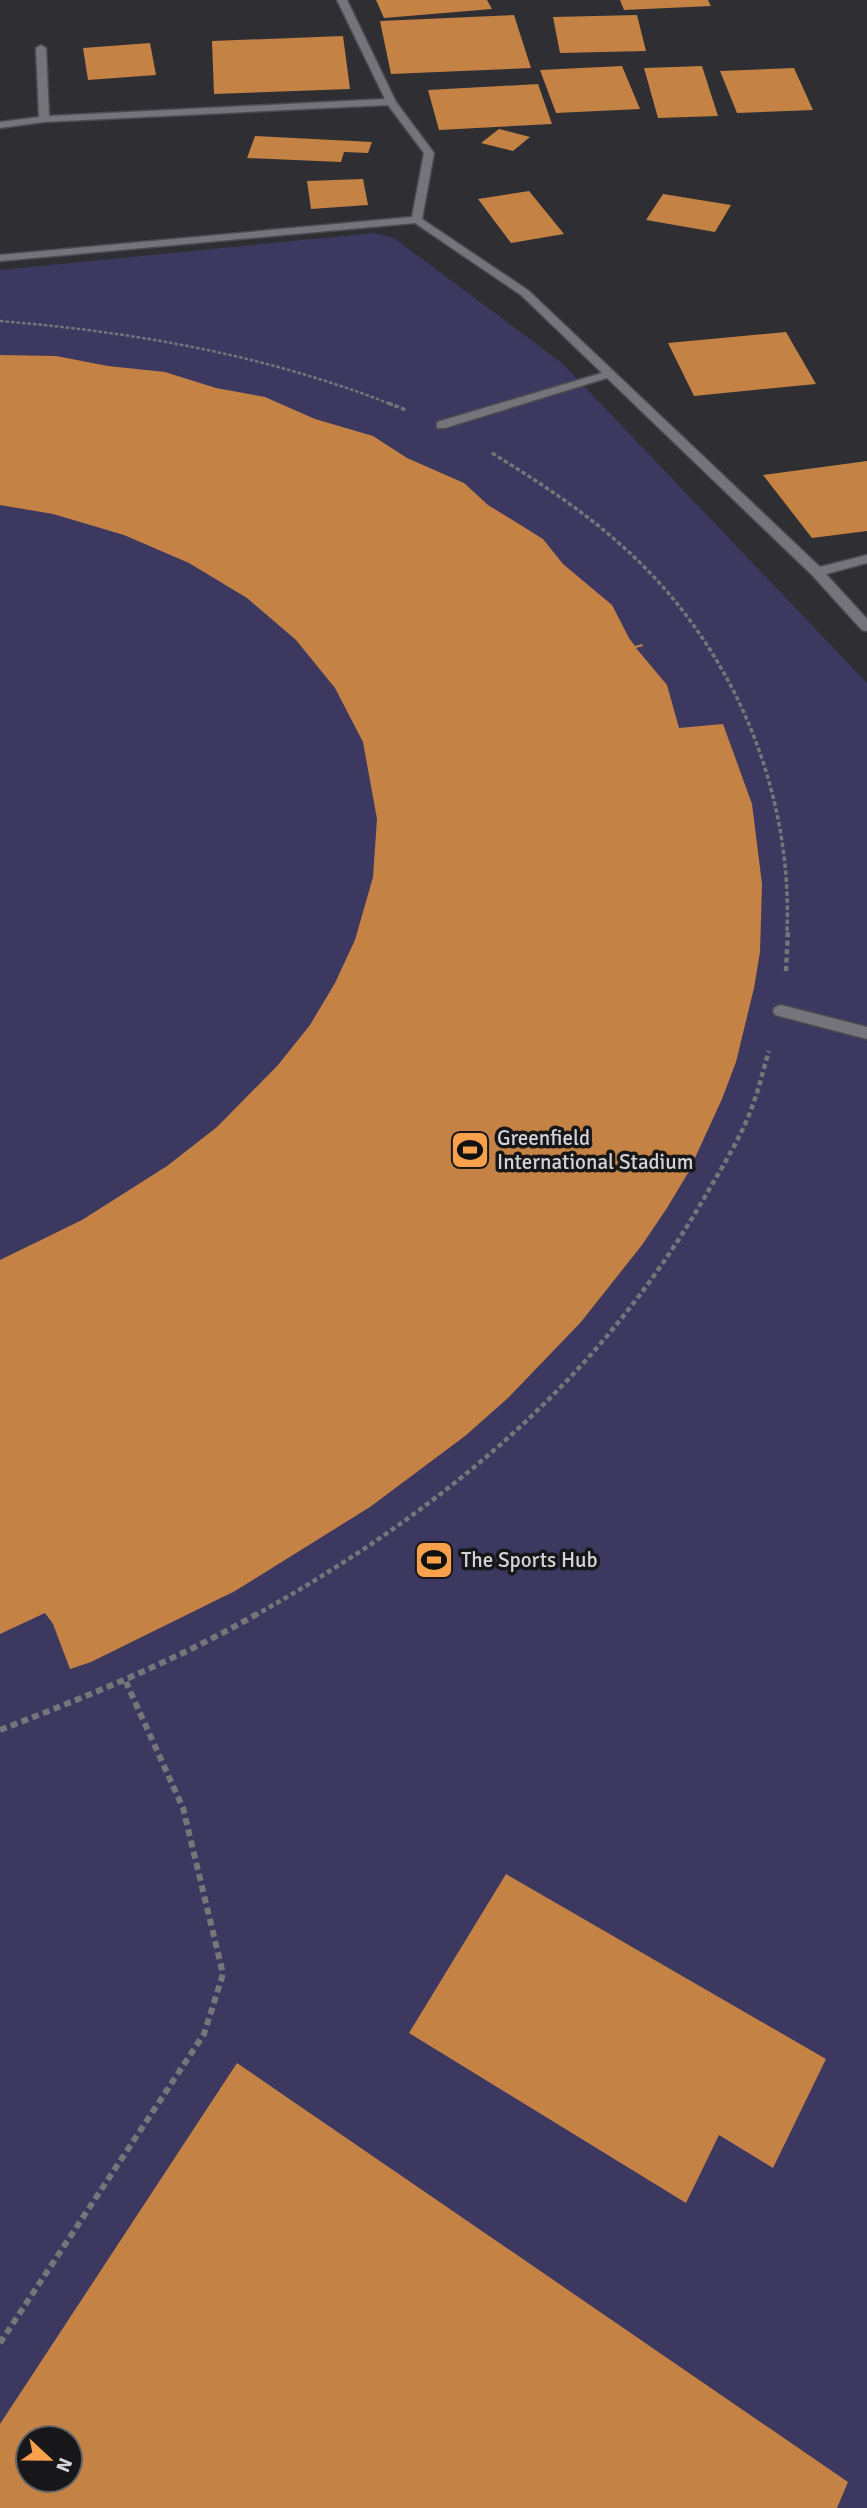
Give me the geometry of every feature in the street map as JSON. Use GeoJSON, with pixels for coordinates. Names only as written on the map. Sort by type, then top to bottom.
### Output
{"type":"FeatureCollection","features":[{"type":"Feature","properties":{"kind":"street"},"geometry":{"type":"LineString","coordinates":[[342,0],[391,103],[429,153],[417,220]]}},
{"type":"Feature","properties":{"kind":"street"},"geometry":{"type":"LineString","coordinates":[[41,48],[44,119]]}},
{"type":"Feature","properties":{"kind":"street"},"geometry":{"type":"LineString","coordinates":[[0,125],[44,119],[391,103]]}},
{"type":"Feature","properties":{"kind":"street"},"geometry":{"type":"LineString","coordinates":[[0,258],[417,220],[525,293],[817,572],[867,627]]}},
{"type":"Feature","properties":{"kind":"street"},"geometry":{"type":"LineString","coordinates":[[441,425],[609,374]]}},
{"type":"Feature","properties":{"kind":"street"},"geometry":{"type":"LineString","coordinates":[[817,572],[867,559]]}},
{"type":"Feature","properties":{"kind":"street"},"geometry":{"type":"LineString","coordinates":[[781,1011],[867,1033]]}},
{"type":"Feature","properties":{"kind":"path"},"geometry":{"type":"LineString","coordinates":[[0,321],[138,335],[219,350],[309,374],[441,425],[567,500],[623,545],[672,596],[714,652],[748,713],[773,780],[788,852],[791,929],[781,1011],[752,1108],[702,1209],[632,1311],[538,1413],[422,1510],[284,1601],[126,1682],[0,1730]]}},
{"type":"Feature","properties":{"kind":"path"},"geometry":{"type":"LineString","coordinates":[[0,2343],[204,2034],[223,1974],[183,1808],[126,1682]]}},
{"type":"Feature","properties":{"kind":"shaded area","name":"The Sports Hub"},"geometry":{"type":"Polygon","coordinates":[[[374,233],[394,238],[562,363],[867,683],[867,2508],[0,2508],[0,270],[374,233]]]}},
{"type":"Feature","properties":{"kind":"building"},"geometry":{"type":"Polygon","coordinates":[[[376,0],[487,0],[492,9],[384,18],[376,0]]]}},
{"type":"Feature","properties":{"kind":"building"},"geometry":{"type":"Polygon","coordinates":[[[620,0],[708,0],[711,6],[624,10],[620,0]]]}},
{"type":"Feature","properties":{"kind":"building"},"geometry":{"type":"Polygon","coordinates":[[[514,15],[531,68],[391,74],[380,21],[514,15]]]}},
{"type":"Feature","properties":{"kind":"building"},"geometry":{"type":"Polygon","coordinates":[[[637,15],[646,51],[560,53],[553,17],[637,15]]]}},
{"type":"Feature","properties":{"kind":"building"},"geometry":{"type":"Polygon","coordinates":[[[343,36],[350,89],[214,94],[212,41],[343,36]]]}},
{"type":"Feature","properties":{"kind":"building"},"geometry":{"type":"Polygon","coordinates":[[[150,43],[156,75],[88,80],[83,48],[150,43]]]}},
{"type":"Feature","properties":{"kind":"building"},"geometry":{"type":"Polygon","coordinates":[[[622,66],[640,109],[556,113],[540,70],[622,66]]]}},
{"type":"Feature","properties":{"kind":"building"},"geometry":{"type":"Polygon","coordinates":[[[702,66],[718,116],[658,118],[644,68],[702,66]]]}},
{"type":"Feature","properties":{"kind":"building"},"geometry":{"type":"Polygon","coordinates":[[[794,68],[813,110],[737,113],[720,71],[794,68]]]}},
{"type":"Feature","properties":{"kind":"building"},"geometry":{"type":"Polygon","coordinates":[[[538,84],[552,124],[439,130],[428,90],[538,84]]]}},
{"type":"Feature","properties":{"kind":"building"},"geometry":{"type":"Polygon","coordinates":[[[499,129],[530,137],[513,151],[481,143],[499,129]]]}},
{"type":"Feature","properties":{"kind":"building"},"geometry":{"type":"Polygon","coordinates":[[[255,136],[372,142],[368,153],[344,152],[341,162],[247,158],[255,136]]]}},
{"type":"Feature","properties":{"kind":"building"},"geometry":{"type":"Polygon","coordinates":[[[363,179],[368,205],[311,209],[307,181],[363,179]]]}},
{"type":"Feature","properties":{"kind":"building"},"geometry":{"type":"Polygon","coordinates":[[[529,191],[564,234],[511,243],[478,199],[529,191]]]}},
{"type":"Feature","properties":{"kind":"building"},"geometry":{"type":"Polygon","coordinates":[[[663,194],[731,205],[715,232],[646,220],[663,194]]]}},
{"type":"Feature","properties":{"kind":"building"},"geometry":{"type":"Polygon","coordinates":[[[786,332],[816,384],[694,396],[668,343],[786,332]]]}},
{"type":"Feature","properties":{"kind":"building"},"geometry":{"type":"Polygon","coordinates":[[[0,355],[56,356],[108,366],[165,372],[216,388],[265,397],[315,419],[373,436],[407,458],[464,483],[488,505],[543,539],[563,564],[612,605],[629,638],[635,646],[642,644],[643,646],[636,648],[667,685],[679,728],[723,724],[752,804],[762,884],[760,952],[754,988],[736,1062],[722,1099],[688,1173],[667,1208],[642,1245],[581,1322],[508,1398],[465,1436],[370,1507],[235,1591],[91,1662],[70,1669],[53,1624],[45,1613],[0,1634],[0,1260],[82,1220],[167,1166],[217,1127],[278,1065],[310,1025],[335,983],[355,940],[373,877],[377,819],[363,742],[335,688],[296,640],[247,598],[189,563],[124,535],[53,514],[0,505],[0,355]]]}},
{"type":"Feature","properties":{"kind":"building"},"geometry":{"type":"Polygon","coordinates":[[[867,461],[867,531],[812,538],[763,475],[867,461]]]}},
{"type":"Feature","properties":{"kind":"building"},"geometry":{"type":"Polygon","coordinates":[[[506,1874],[826,2059],[773,2168],[719,2135],[686,2203],[409,2033],[506,1874]]]}},
{"type":"Feature","properties":{"kind":"building"},"geometry":{"type":"Polygon","coordinates":[[[237,2063],[848,2482],[837,2508],[0,2508],[0,2424],[237,2063]]]}},
{"type":"Feature","properties":{"kind":"place","name":"Greenfield International Stadium"},"geometry":{"type":"Point","coordinates":[470,1150]}},
{"type":"Feature","properties":{"kind":"place","name":"The Sports Hub"},"geometry":{"type":"Point","coordinates":[434,1560]}}]}
